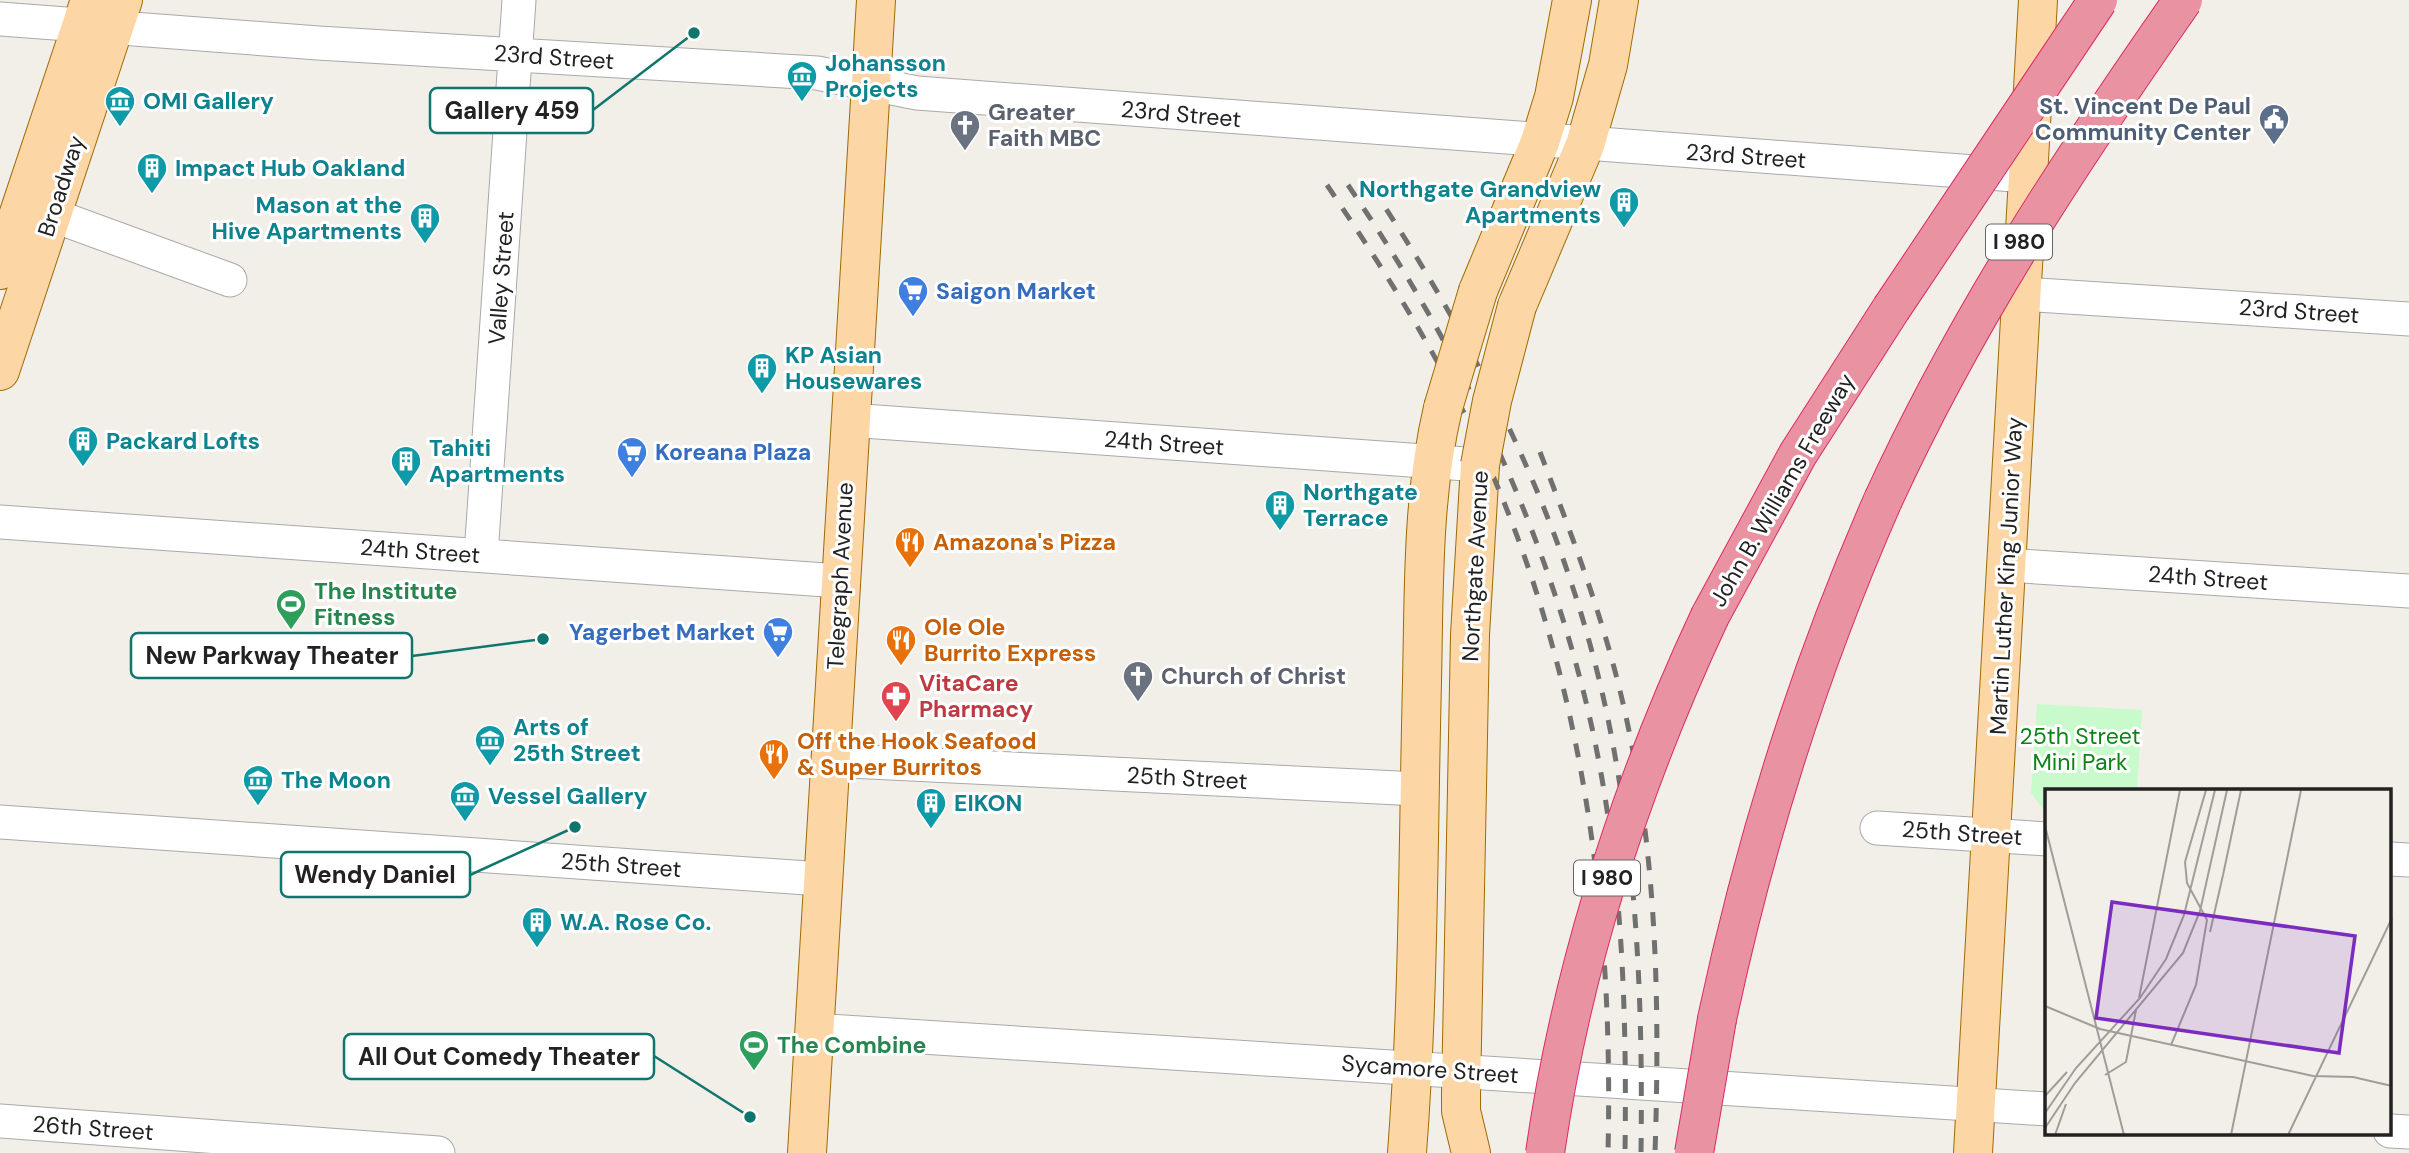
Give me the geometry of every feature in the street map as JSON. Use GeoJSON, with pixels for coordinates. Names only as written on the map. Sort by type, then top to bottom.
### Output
{"type":"FeatureCollection","features":[{"type":"Feature","properties":{"kind":"highway","name":"John B. Williams Freeway"},"geometry":{"type":"LineString","coordinates":[[1545,1153],[1574,996],[1616,848],[1666,714],[1710,616],[1791,464],[1891,309],[2098,0]]}},
{"type":"Feature","properties":{"kind":"highway","name":"I 980"},"geometry":{"type":"LineString","coordinates":[[1694,1153],[1717,1018],[1750,875],[1790,738],[1834,617],[1883,500],[1934,394],[2009,260],[2063,173],[2183,0]]}},
{"type":"Feature","properties":{"kind":"main road","name":"Telegraph Avenue"},"geometry":{"type":"LineString","coordinates":[[807,1153],[876,0]]}},
{"type":"Feature","properties":{"kind":"main road","name":"Northgate Avenue"},"geometry":{"type":"LineString","coordinates":[[1407,1153],[1414,1068],[1419,789],[1431,462],[1443,408],[1478,291],[1540,142],[1554,97],[1572,0]]}},
{"type":"Feature","properties":{"kind":"main road","name":"Northgate Avenue"},"geometry":{"type":"LineString","coordinates":[[1471,1153],[1461,1111],[1470,635],[1479,465],[1492,401],[1517,306],[1585,145],[1608,65],[1619,0]]}},
{"type":"Feature","properties":{"kind":"main road","name":"Martin Luther King Junior Way"},"geometry":{"type":"LineString","coordinates":[[1973,1153],[2038,0]]}},
{"type":"Feature","properties":{"kind":"main road","name":"Broadway"},"geometry":{"type":"LineString","coordinates":[[0,372],[52,215],[102,13]]}},
{"type":"Feature","properties":{"kind":"main road","name":"Broadway"},"geometry":{"type":"LineString","coordinates":[[0,270],[102,13]]}},
{"type":"Feature","properties":{"kind":"street","name":"Valley Street"},"geometry":{"type":"LineString","coordinates":[[481,555],[519,0]]}},
{"type":"Feature","properties":{"kind":"street","name":"23rd Street"},"geometry":{"type":"LineString","coordinates":[[0,19],[102,13],[516,54],[817,73],[917,93],[1540,142],[2028,176]]}},
{"type":"Feature","properties":{"kind":"street"},"geometry":{"type":"LineString","coordinates":[[52,215],[230,280]]}},
{"type":"Feature","properties":{"kind":"street","name":"23rd Street"},"geometry":{"type":"LineString","coordinates":[[2022,294],[2409,319]]}},
{"type":"Feature","properties":{"kind":"street","name":"24th Street"},"geometry":{"type":"LineString","coordinates":[[849,420],[1479,465]]}},
{"type":"Feature","properties":{"kind":"street","name":"24th Street"},"geometry":{"type":"LineString","coordinates":[[0,522],[840,581]]}},
{"type":"Feature","properties":{"kind":"street","name":"24th Street"},"geometry":{"type":"LineString","coordinates":[[2006,565],[2409,591]]}},
{"type":"Feature","properties":{"kind":"street","name":"25th Street"},"geometry":{"type":"LineString","coordinates":[[829,760],[1419,789]]}},
{"type":"Feature","properties":{"kind":"street","name":"25th Street"},"geometry":{"type":"LineString","coordinates":[[0,822],[822,879]]}},
{"type":"Feature","properties":{"kind":"street","name":"25th Street"},"geometry":{"type":"LineString","coordinates":[[1877,828],[2045,839]]}},
{"type":"Feature","properties":{"kind":"street","name":"Sycamore Street"},"geometry":{"type":"LineString","coordinates":[[813,1030],[2045,1109]]}},
{"type":"Feature","properties":{"kind":"street","name":"26th Street"},"geometry":{"type":"LineString","coordinates":[[0,1122],[438,1153]]}},
{"type":"Feature","properties":{"kind":"green space","name":"25th Street Mini Park"},"geometry":{"type":"Polygon","coordinates":[[[2037,704],[2142,710],[2137,789],[2045,789],[2045,808],[2042,808],[2031,793],[2037,704]]]}},
{"type":"Feature","properties":{"kind":"railway"},"geometry":{"type":"LineString","coordinates":[[1327,185],[1402,300],[1453,390],[1506,508],[1538,597],[1563,687],[1582,778],[1596,871],[1604,964],[1608,1153]]}},
{"type":"Feature","properties":{"kind":"railway"},"geometry":{"type":"LineString","coordinates":[[1348,185],[1425,307],[1491,435],[1546,567],[1568,636],[1599,761],[1615,872],[1625,1041],[1625,1153]]}},
{"type":"Feature","properties":{"kind":"railway"},"geometry":{"type":"LineString","coordinates":[[1371,186],[1447,308],[1512,435],[1566,567],[1588,636],[1616,760],[1631,872],[1641,1040],[1641,1153]]}},
{"type":"Feature","properties":{"kind":"railway"},"geometry":{"type":"LineString","coordinates":[[1540,452],[1605,636],[1634,755],[1643,811],[1653,925],[1657,1039],[1655,1153]]}},
{"type":"Feature","properties":{"kind":"place","name":"Gallery 459"},"geometry":{"type":"Point","coordinates":[694,33]}},
{"type":"Feature","properties":{"kind":"place","name":"Johansson Projects"},"geometry":{"type":"Point","coordinates":[802,103]}},
{"type":"Feature","properties":{"kind":"place","name":"OMI Gallery"},"geometry":{"type":"Point","coordinates":[120,128]}},
{"type":"Feature","properties":{"kind":"place","name":"St. Vincent De Paul Community Center"},"geometry":{"type":"Point","coordinates":[2274,146]}},
{"type":"Feature","properties":{"kind":"place","name":"Greater Faith MBC"},"geometry":{"type":"Point","coordinates":[965,152]}},
{"type":"Feature","properties":{"kind":"place","name":"Impact Hub Oakland"},"geometry":{"type":"Point","coordinates":[152,195]}},
{"type":"Feature","properties":{"kind":"place","name":"Northgate Grandview Apartments"},"geometry":{"type":"Point","coordinates":[1624,229]}},
{"type":"Feature","properties":{"kind":"place","name":"Mason at the Hive Apartments"},"geometry":{"type":"Point","coordinates":[425,245]}},
{"type":"Feature","properties":{"kind":"place","name":"Saigon Market"},"geometry":{"type":"Point","coordinates":[913,318]}},
{"type":"Feature","properties":{"kind":"place","name":"KP Asian Housewares"},"geometry":{"type":"Point","coordinates":[762,395]}},
{"type":"Feature","properties":{"kind":"place","name":"Packard Lofts"},"geometry":{"type":"Point","coordinates":[83,468]}},
{"type":"Feature","properties":{"kind":"place","name":"Koreana Plaza"},"geometry":{"type":"Point","coordinates":[632,479]}},
{"type":"Feature","properties":{"kind":"place","name":"Tahiti Apartments"},"geometry":{"type":"Point","coordinates":[406,488]}},
{"type":"Feature","properties":{"kind":"place","name":"Northgate Terrace"},"geometry":{"type":"Point","coordinates":[1280,532]}},
{"type":"Feature","properties":{"kind":"place","name":"Amazona's Pizza"},"geometry":{"type":"Point","coordinates":[910,569]}},
{"type":"Feature","properties":{"kind":"place","name":"The Institute Fitness"},"geometry":{"type":"Point","coordinates":[291,631]}},
{"type":"Feature","properties":{"kind":"place","name":"New Parkway Theater"},"geometry":{"type":"Point","coordinates":[543,639]}},
{"type":"Feature","properties":{"kind":"place","name":"Yagerbet Market"},"geometry":{"type":"Point","coordinates":[778,659]}},
{"type":"Feature","properties":{"kind":"place","name":"Ole Ole Burrito Express"},"geometry":{"type":"Point","coordinates":[901,667]}},
{"type":"Feature","properties":{"kind":"place","name":"Church of Christ"},"geometry":{"type":"Point","coordinates":[1138,703]}},
{"type":"Feature","properties":{"kind":"place","name":"VitaCare Pharmacy"},"geometry":{"type":"Point","coordinates":[896,723]}},
{"type":"Feature","properties":{"kind":"place","name":"Arts of 25th Street"},"geometry":{"type":"Point","coordinates":[490,767]}},
{"type":"Feature","properties":{"kind":"place","name":"Off the Hook Seafood & Super Burritos"},"geometry":{"type":"Point","coordinates":[774,781]}},
{"type":"Feature","properties":{"kind":"place","name":"The Moon"},"geometry":{"type":"Point","coordinates":[258,807]}},
{"type":"Feature","properties":{"kind":"place","name":"Vessel Gallery"},"geometry":{"type":"Point","coordinates":[465,823]}},
{"type":"Feature","properties":{"kind":"place","name":"Wendy Daniel"},"geometry":{"type":"Point","coordinates":[575,827]}},
{"type":"Feature","properties":{"kind":"place","name":"EIKON"},"geometry":{"type":"Point","coordinates":[931,830]}},
{"type":"Feature","properties":{"kind":"place","name":"W.A. Rose Co."},"geometry":{"type":"Point","coordinates":[537,949]}},
{"type":"Feature","properties":{"kind":"place","name":"The Combine"},"geometry":{"type":"Point","coordinates":[754,1072]}},
{"type":"Feature","properties":{"kind":"place","name":"All Out Comedy Theater"},"geometry":{"type":"Point","coordinates":[750,1117]}}]}
